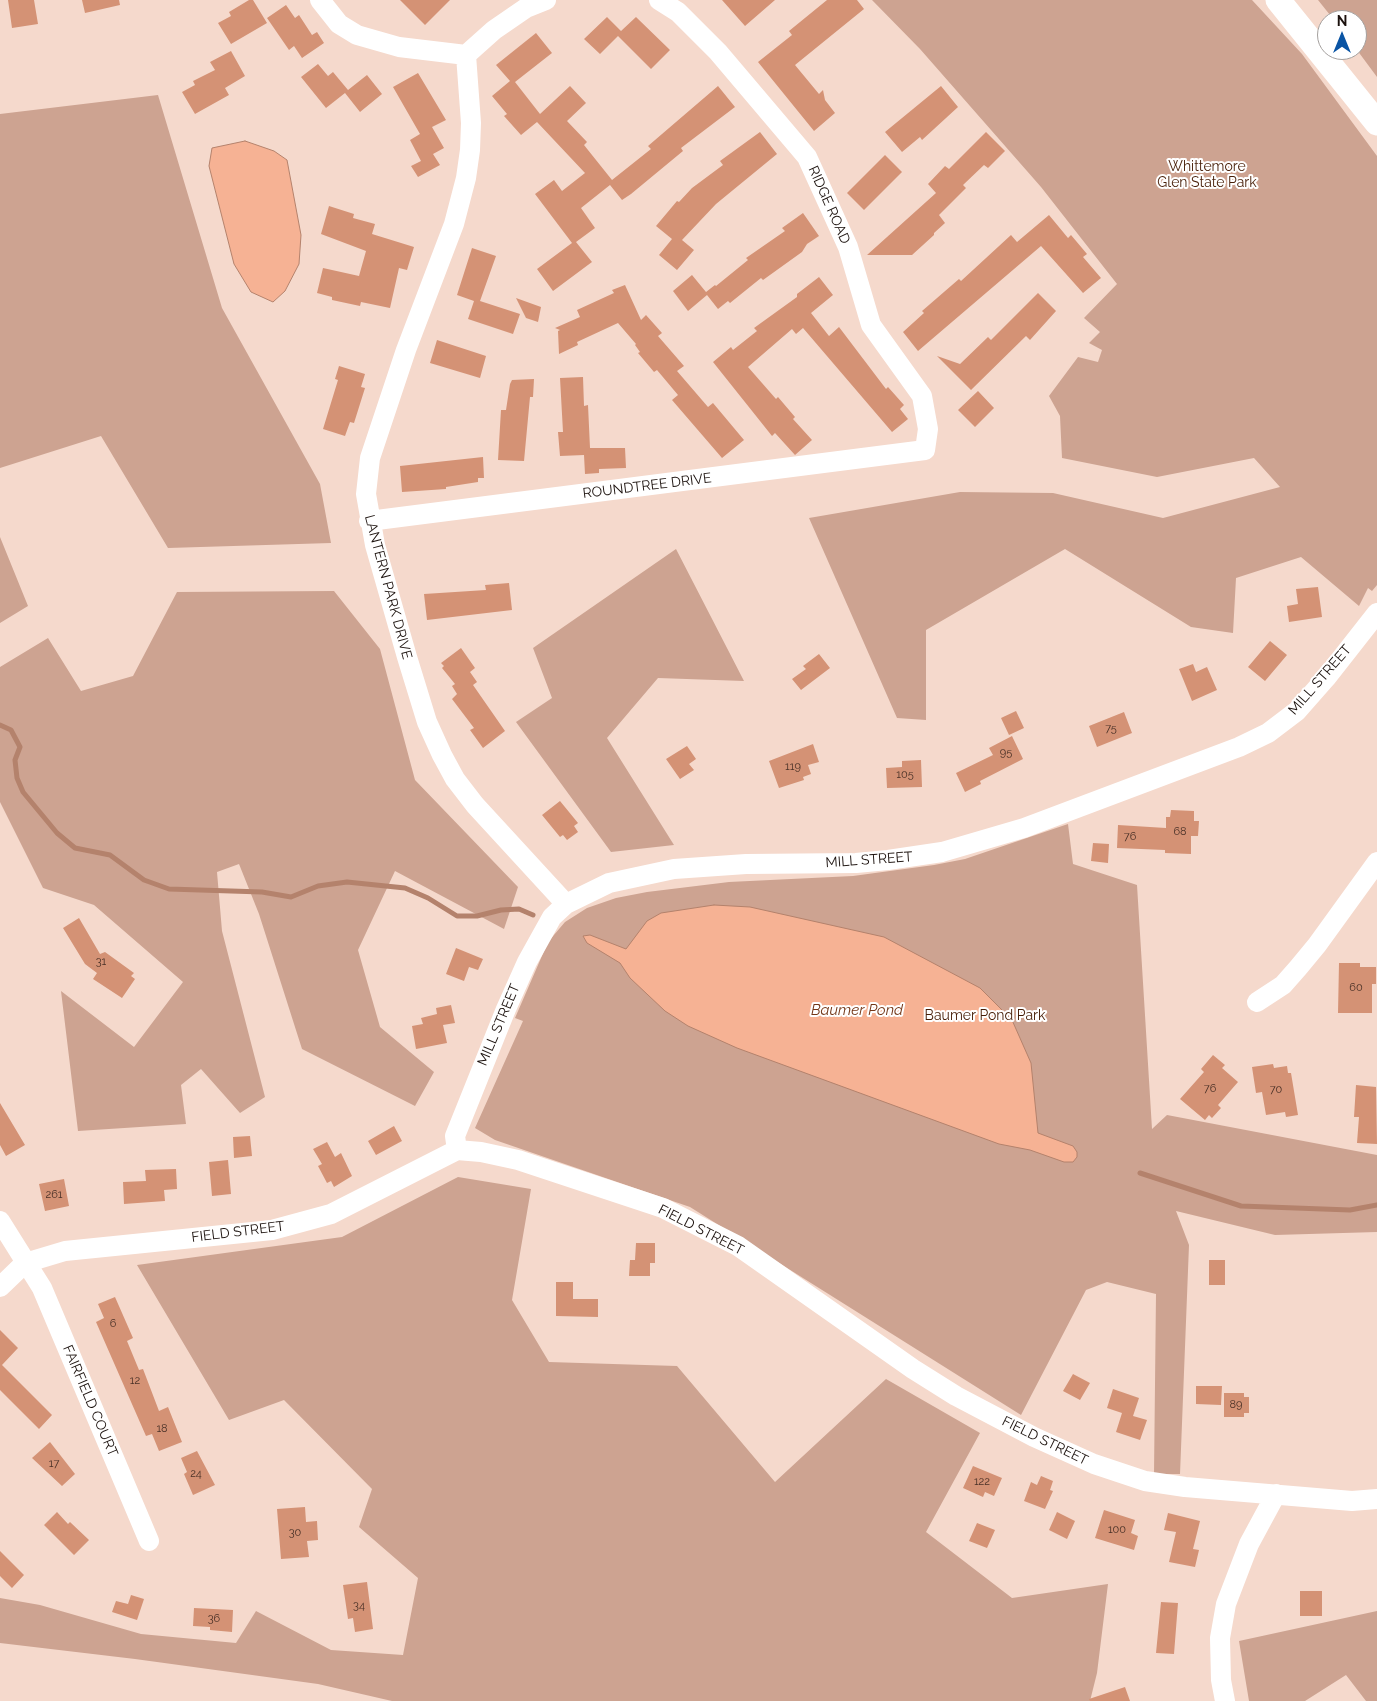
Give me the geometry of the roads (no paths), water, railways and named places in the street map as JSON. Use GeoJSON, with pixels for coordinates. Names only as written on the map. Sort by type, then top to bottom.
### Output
{"type":"FeatureCollection","features":[{"type":"Feature","properties":{"kind":"main road"},"geometry":{"type":"LineString","coordinates":[[1278,0],[1377,123]]}},
{"type":"Feature","properties":{"kind":"street"},"geometry":{"type":"LineString","coordinates":[[320,0],[339,24],[356,36],[399,48],[466,55],[510,19],[526,8],[546,0]]}},
{"type":"Feature","properties":{"kind":"street","name":"RIDGE ROAD"},"geometry":{"type":"LineString","coordinates":[[658,0],[678,12],[718,52],[807,157],[848,247],[872,325],[922,396],[928,429],[925,450]]}},
{"type":"Feature","properties":{"kind":"street","name":"LANTERN PARK DRIVE"},"geometry":{"type":"LineString","coordinates":[[466,55],[471,123],[466,178],[454,224],[406,350],[370,458],[366,494],[369,520],[427,722],[442,755],[455,779],[476,805],[566,904]]}},
{"type":"Feature","properties":{"kind":"street","name":"ROUNDTREE DRIVE"},"geometry":{"type":"LineString","coordinates":[[369,520],[925,450]]}},
{"type":"Feature","properties":{"kind":"street","name":"MILL STREET"},"geometry":{"type":"LineString","coordinates":[[457,1150],[455,1136],[506,1009],[545,928],[552,917],[566,904],[609,884],[674,869],[746,864],[856,863],[888,860],[942,852],[1024,828],[1239,747],[1268,733],[1302,704],[1326,678],[1377,613]]}},
{"type":"Feature","properties":{"kind":"street"},"geometry":{"type":"LineString","coordinates":[[1257,1002],[1283,985],[1318,945],[1377,862]]}},
{"type":"Feature","properties":{"kind":"street","name":"FIELD STREET"},"geometry":{"type":"LineString","coordinates":[[0,1287],[25,1263],[65,1252],[272,1230],[331,1214],[457,1150],[518,1160],[663,1208],[738,1246],[913,1369],[956,1396],[1034,1437],[1094,1464],[1129,1476],[1164,1484],[1352,1501],[1377,1499]]}},
{"type":"Feature","properties":{"kind":"street","name":"FAIRFIELD COURT"},"geometry":{"type":"LineString","coordinates":[[0,1221],[42,1288],[149,1541]]}},
{"type":"Feature","properties":{"kind":"street"},"geometry":{"type":"LineString","coordinates":[[1225,1701],[1221,1680],[1220,1646],[1226,1604],[1249,1544],[1276,1494]]}},
{"type":"Feature","properties":{"kind":"water"},"geometry":{"type":"Polygon","coordinates":[[[245,141],[274,151],[287,160],[301,235],[299,264],[285,291],[273,302],[251,292],[234,264],[209,166],[212,148],[245,141]]]}},
{"type":"Feature","properties":{"kind":"water","name":"Baumer Pond"},"geometry":{"type":"Polygon","coordinates":[[[714,905],[750,907],[884,937],[980,988],[1012,1020],[1031,1063],[1038,1133],[1073,1146],[1077,1152],[1077,1157],[1073,1162],[1064,1162],[1030,1150],[999,1144],[737,1048],[688,1026],[665,1011],[630,978],[620,963],[587,943],[583,936],[590,935],[626,949],[647,921],[661,913],[714,905]]]}},
{"type":"Feature","properties":{"kind":"waterway"},"geometry":{"type":"LineString","coordinates":[[0,725],[11,730],[20,747],[15,760],[17,778],[23,792],[57,833],[75,848],[110,855],[144,880],[169,889],[262,892],[291,897],[318,886],[347,882],[405,888],[428,898],[457,916],[477,916],[501,910],[519,909],[533,915]]}},
{"type":"Feature","properties":{"kind":"waterway"},"geometry":{"type":"LineString","coordinates":[[1140,1173],[1241,1206],[1350,1210],[1377,1205]]}},
{"type":"Feature","properties":{"kind":"park label","name":"Whittemore Glen State Park"},"geometry":{"type":"Point","coordinates":[1207,176]}},
{"type":"Feature","properties":{"kind":"park label","name":"Baumer Pond Park"},"geometry":{"type":"Point","coordinates":[985,1016]}}]}
